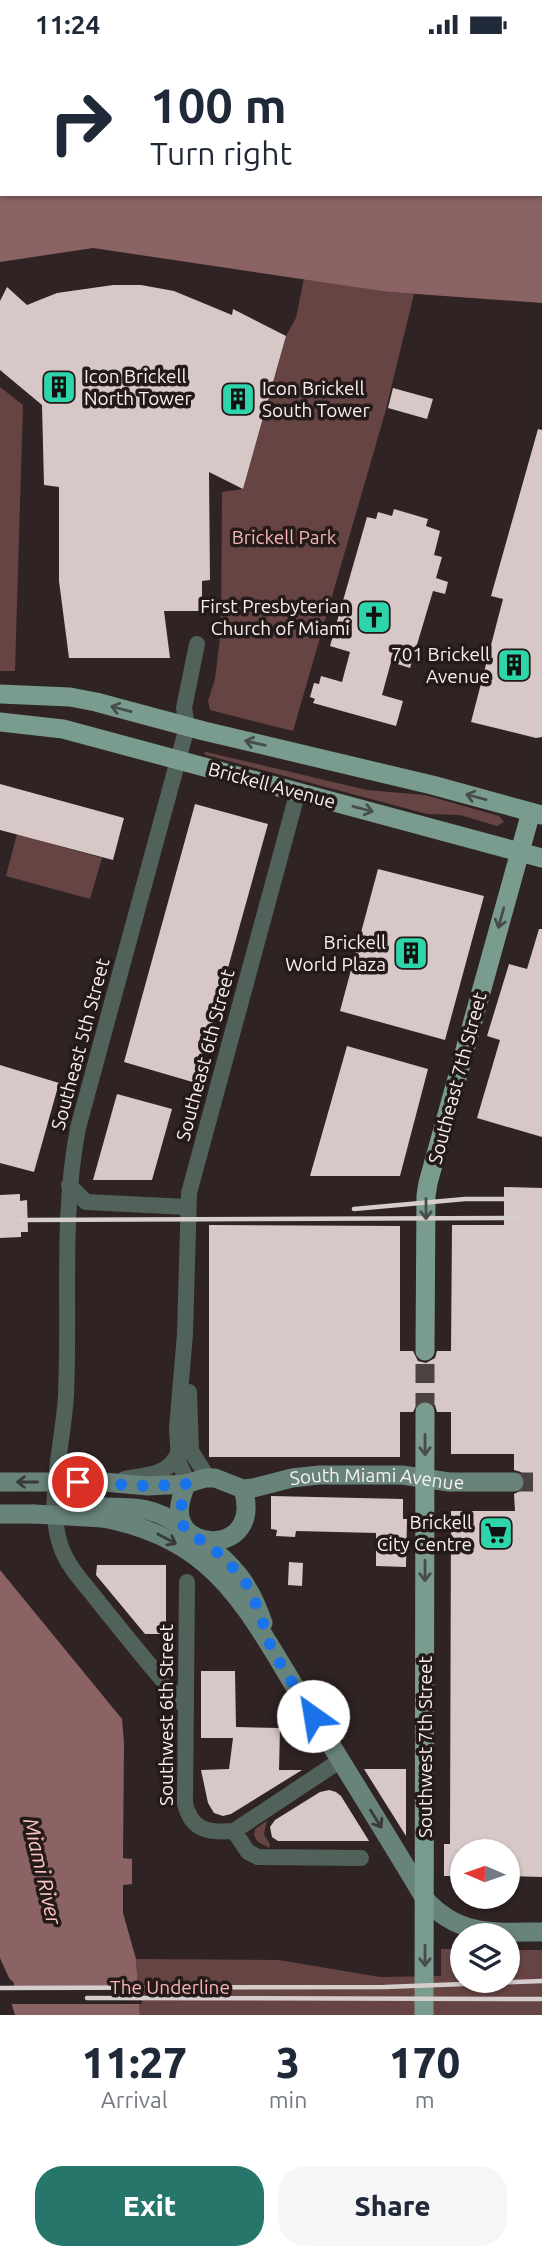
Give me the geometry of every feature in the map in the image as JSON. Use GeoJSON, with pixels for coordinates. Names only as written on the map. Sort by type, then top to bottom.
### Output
{"type":"FeatureCollection","features":[{"type":"Feature","properties":{"kind":"main road","name":"Brickell Avenue"},"geometry":{"type":"LineString","coordinates":[[0,694],[70,697],[421,782],[536,813]]}},
{"type":"Feature","properties":{"kind":"main road","name":"Brickell Avenue"},"geometry":{"type":"LineString","coordinates":[[0,722],[63,729],[542,858]]}},
{"type":"Feature","properties":{"kind":"main road","name":"Southeast 7th Street"},"geometry":{"type":"LineString","coordinates":[[425,1351],[428,1184],[520,852],[536,813]]}},
{"type":"Feature","properties":{"kind":"main road"},"geometry":{"type":"LineString","coordinates":[[425,1412],[425,1478]]}},
{"type":"Feature","properties":{"kind":"main road","name":"South Miami Avenue"},"geometry":{"type":"LineString","coordinates":[[243,1489],[304,1475],[402,1475],[449,1482],[514,1482]]}},
{"type":"Feature","properties":{"kind":"main road"},"geometry":{"type":"LineString","coordinates":[[0,1482],[104,1482],[148,1486],[187,1484],[208,1478],[225,1481],[243,1489],[247,1511],[243,1525],[230,1537],[215,1541],[191,1533],[180,1512],[187,1484]]}},
{"type":"Feature","properties":{"kind":"main road","name":"Southwest 7th Street"},"geometry":{"type":"LineString","coordinates":[[424,2015],[425,1478]]}},
{"type":"Feature","properties":{"kind":"main road"},"geometry":{"type":"LineString","coordinates":[[0,1514],[34,1514],[85,1507],[153,1532],[203,1562],[230,1589],[272,1650],[425,1899],[441,1916],[458,1926],[481,1931],[542,1932]]}},
{"type":"Feature","properties":{"kind":"main road"},"geometry":{"type":"LineString","coordinates":[[103,1512],[147,1508],[158,1511],[221,1555],[244,1579],[257,1606],[272,1650]]}},
{"type":"Feature","properties":{"kind":"street","name":"Southeast 5th Street"},"geometry":{"type":"LineString","coordinates":[[186,1707],[144,1660],[76,1574],[61,1550],[56,1519],[58,1464],[66,1391],[69,1185],[78,1128],[179,760],[187,727],[184,708],[197,644]]}},
{"type":"Feature","properties":{"kind":"street","name":"Southeast 6th Street"},"geometry":{"type":"LineString","coordinates":[[208,1478],[191,1451],[185,1334],[187,1207],[298,792]]}},
{"type":"Feature","properties":{"kind":"street"},"geometry":{"type":"LineString","coordinates":[[69,1185],[86,1202],[187,1207]]}},
{"type":"Feature","properties":{"kind":"street","name":"Southeast 6th Street"},"geometry":{"type":"LineString","coordinates":[[185,1334],[177,1428],[178,1453],[187,1484]]}},
{"type":"Feature","properties":{"kind":"street"},"geometry":{"type":"LineString","coordinates":[[104,1482],[158,1473],[169,1467],[178,1453]]}},
{"type":"Feature","properties":{"kind":"street","name":"Southwest 6th Street"},"geometry":{"type":"LineString","coordinates":[[187,1581],[187,1814],[203,1830],[214,1833],[234,1831]]}},
{"type":"Feature","properties":{"kind":"street"},"geometry":{"type":"LineString","coordinates":[[341,1760],[234,1831],[248,1852],[258,1857],[361,1858]]}},
{"type":"Feature","properties":{"kind":"green space","name":"Brickell Park"},"geometry":{"type":"Polygon","coordinates":[[[304,278],[414,294],[385,413],[293,731],[210,710],[208,701],[215,679],[221,630],[222,492],[243,489],[286,336],[296,318],[304,278]]]}},
{"type":"Feature","properties":{"kind":"green space"},"geometry":{"type":"Polygon","coordinates":[[[0,387],[23,405],[15,671],[0,671],[0,387]]]}},
{"type":"Feature","properties":{"kind":"green space"},"geometry":{"type":"Polygon","coordinates":[[[206,752],[367,790],[425,795],[499,816],[504,822],[497,826],[460,815],[427,814],[206,755],[206,752]]]}},
{"type":"Feature","properties":{"kind":"green space"},"geometry":{"type":"Polygon","coordinates":[[[17,834],[102,858],[90,899],[6,876],[17,834]]]}},
{"type":"Feature","properties":{"kind":"green space"},"geometry":{"type":"Polygon","coordinates":[[[267,1821],[264,1834],[270,1844],[269,1848],[257,1841],[254,1835],[255,1829],[267,1821]]]}},
{"type":"Feature","properties":{"kind":"green space","name":"The Underline"},"geometry":{"type":"Polygon","coordinates":[[[441,1949],[450,1949],[450,1993],[520,1993],[520,1950],[542,1950],[542,2015],[140,2015],[136,1959],[279,1960],[380,1977],[441,1976],[441,1949]]]}},
{"type":"Feature","properties":{"kind":"water"},"geometry":{"type":"Polygon","coordinates":[[[0,196],[542,196],[542,303],[389,292],[93,248],[0,262],[0,196]]]}},
{"type":"Feature","properties":{"kind":"water","name":"Miami River"},"geometry":{"type":"Polygon","coordinates":[[[0,1570],[122,1719],[123,1858],[132,1859],[132,1884],[123,1885],[123,1913],[136,1959],[140,2015],[15,2015],[12,2005],[14,1983],[0,1958],[0,1570]]]}},
{"type":"Feature","properties":{"kind":"pier"},"geometry":{"type":"Polygon","coordinates":[[[10,1987],[142,1987],[142,2004],[8,2004],[10,1987]]]}},
{"type":"Feature","properties":{"kind":"building"},"geometry":{"type":"Polygon","coordinates":[[[113,285],[141,285],[174,291],[232,315],[233,309],[286,336],[243,489],[209,472],[210,580],[202,581],[202,611],[164,611],[170,658],[69,658],[59,581],[59,487],[44,485],[42,405],[0,370],[0,301],[7,287],[27,305],[57,293],[113,285]]]}},
{"type":"Feature","properties":{"kind":"building"},"geometry":{"type":"Polygon","coordinates":[[[393,388],[433,399],[427,419],[388,408],[393,388]]]}},
{"type":"Feature","properties":{"kind":"building","name":"701 Brickell Avenue"},"geometry":{"type":"Polygon","coordinates":[[[538,429],[542,430],[542,737],[536,738],[471,722],[503,599],[491,596],[538,429]]]}},
{"type":"Feature","properties":{"kind":"building","name":"First Presbyterian Church of Miami"},"geometry":{"type":"Polygon","coordinates":[[[394,509],[428,519],[426,526],[440,531],[434,555],[442,557],[436,578],[448,582],[445,594],[433,591],[410,668],[391,662],[382,695],[403,701],[396,726],[313,703],[315,699],[310,697],[314,683],[319,684],[321,676],[342,682],[350,652],[330,646],[367,517],[376,519],[378,512],[392,516],[394,509]]]}},
{"type":"Feature","properties":{"kind":"building"},"geometry":{"type":"Polygon","coordinates":[[[0,784],[124,818],[113,860],[0,830],[0,784]]]}},
{"type":"Feature","properties":{"kind":"building"},"geometry":{"type":"Polygon","coordinates":[[[195,804],[268,824],[196,1083],[124,1062],[195,804]]]}},
{"type":"Feature","properties":{"kind":"building","name":"Brickell World Plaza"},"geometry":{"type":"Polygon","coordinates":[[[378,869],[484,896],[445,1040],[340,1011],[378,869]]]}},
{"type":"Feature","properties":{"kind":"building"},"geometry":{"type":"Polygon","coordinates":[[[539,929],[542,929],[542,1137],[477,1118],[500,1040],[487,1036],[509,964],[527,969],[539,929]]]}},
{"type":"Feature","properties":{"kind":"building"},"geometry":{"type":"Polygon","coordinates":[[[347,1046],[428,1069],[400,1176],[310,1176],[347,1046]]]}},
{"type":"Feature","properties":{"kind":"building"},"geometry":{"type":"Polygon","coordinates":[[[0,1065],[59,1083],[34,1172],[0,1163],[0,1065]]]}},
{"type":"Feature","properties":{"kind":"building"},"geometry":{"type":"Polygon","coordinates":[[[117,1094],[172,1109],[152,1180],[93,1180],[117,1094]]]}},
{"type":"Feature","properties":{"kind":"building","name":"Brickell City Centre"},"geometry":{"type":"Polygon","coordinates":[[[504,1187],[542,1188],[542,1877],[520,1876],[520,1839],[450,1839],[451,1511],[515,1511],[514,1494],[524,1489],[525,1477],[514,1470],[514,1454],[451,1454],[451,1412],[437,1412],[435,1405],[426,1400],[418,1402],[413,1412],[400,1412],[400,1457],[209,1457],[209,1225],[400,1226],[400,1351],[413,1351],[418,1361],[426,1363],[435,1358],[437,1351],[451,1351],[452,1225],[504,1225],[504,1187]]]}},
{"type":"Feature","properties":{"kind":"building"},"geometry":{"type":"Polygon","coordinates":[[[20,1194],[20,1201],[27,1200],[28,1232],[21,1232],[21,1237],[0,1238],[0,1195],[20,1194]]]}},
{"type":"Feature","properties":{"kind":"building"},"geometry":{"type":"Polygon","coordinates":[[[271,1496],[403,1499],[403,1519],[407,1519],[406,1567],[376,1566],[376,1533],[296,1531],[295,1537],[276,1536],[277,1530],[271,1529],[271,1496]]]}},
{"type":"Feature","properties":{"kind":"building"},"geometry":{"type":"Polygon","coordinates":[[[289,1562],[303,1563],[302,1586],[288,1585],[289,1562]]]}},
{"type":"Feature","properties":{"kind":"building"},"geometry":{"type":"Polygon","coordinates":[[[97,1565],[166,1565],[166,1634],[145,1634],[96,1575],[97,1565]]]}},
{"type":"Feature","properties":{"kind":"building"},"geometry":{"type":"Polygon","coordinates":[[[201,1671],[235,1671],[236,1727],[280,1728],[279,1770],[302,1770],[231,1814],[223,1816],[214,1813],[208,1803],[201,1770],[229,1769],[233,1738],[201,1738],[201,1671]]]}},
{"type":"Feature","properties":{"kind":"building"},"geometry":{"type":"Polygon","coordinates":[[[364,1769],[406,1769],[406,1836],[364,1769]]]}},
{"type":"Feature","properties":{"kind":"building"},"geometry":{"type":"Polygon","coordinates":[[[329,1790],[341,1796],[369,1841],[278,1841],[272,1837],[270,1827],[275,1820],[320,1792],[329,1790]]]}},
{"type":"Feature","properties":{"kind":"building","name":"Brickell City Centre"},"geometry":{"type":"Polygon","coordinates":[[[444,1844],[450,1844],[450,1876],[444,1876],[444,1844]]]}},
{"type":"Feature","properties":{"kind":"tunnel"},"geometry":{"type":"LineString","coordinates":[[425,1351],[425,1412]]}},
{"type":"Feature","properties":{"kind":"tunnel"},"geometry":{"type":"LineString","coordinates":[[514,1482],[542,1482]]}},
{"type":"Feature","properties":{"kind":"railway"},"geometry":{"type":"LineString","coordinates":[[354,1209],[465,1199],[504,1199]]}},
{"type":"Feature","properties":{"kind":"railway"},"geometry":{"type":"LineString","coordinates":[[21,1220],[520,1218]]}},
{"type":"Feature","properties":{"kind":"railway"},"geometry":{"type":"LineString","coordinates":[[0,1988],[385,1987],[542,1981]]}},
{"type":"Feature","properties":{"kind":"railway"},"geometry":{"type":"LineString","coordinates":[[87,1998],[542,1999]]}},
{"type":"Feature","properties":{"kind":"place","name":"Icon Brickell North Tower"},"geometry":{"type":"Point","coordinates":[59,387]}},
{"type":"Feature","properties":{"kind":"place","name":"Icon Brickell South Tower"},"geometry":{"type":"Point","coordinates":[238,399]}},
{"type":"Feature","properties":{"kind":"place","name":"First Presbyterian Church of Miami"},"geometry":{"type":"Point","coordinates":[374,617]}},
{"type":"Feature","properties":{"kind":"place","name":"701 Brickell Avenue"},"geometry":{"type":"Point","coordinates":[514,665]}},
{"type":"Feature","properties":{"kind":"place","name":"Brickell World Plaza"},"geometry":{"type":"Point","coordinates":[411,953]}},
{"type":"Feature","properties":{"kind":"place","name":"Brickell City Centre"},"geometry":{"type":"Point","coordinates":[496,1533]}},
{"type":"Feature","properties":{"kind":"route"},"geometry":{"type":"LineString","coordinates":[[78,1482],[148,1486],[186,1484],[180,1502],[184,1528],[221,1555],[244,1579],[257,1606],[272,1650],[313,1716]]}}]}
